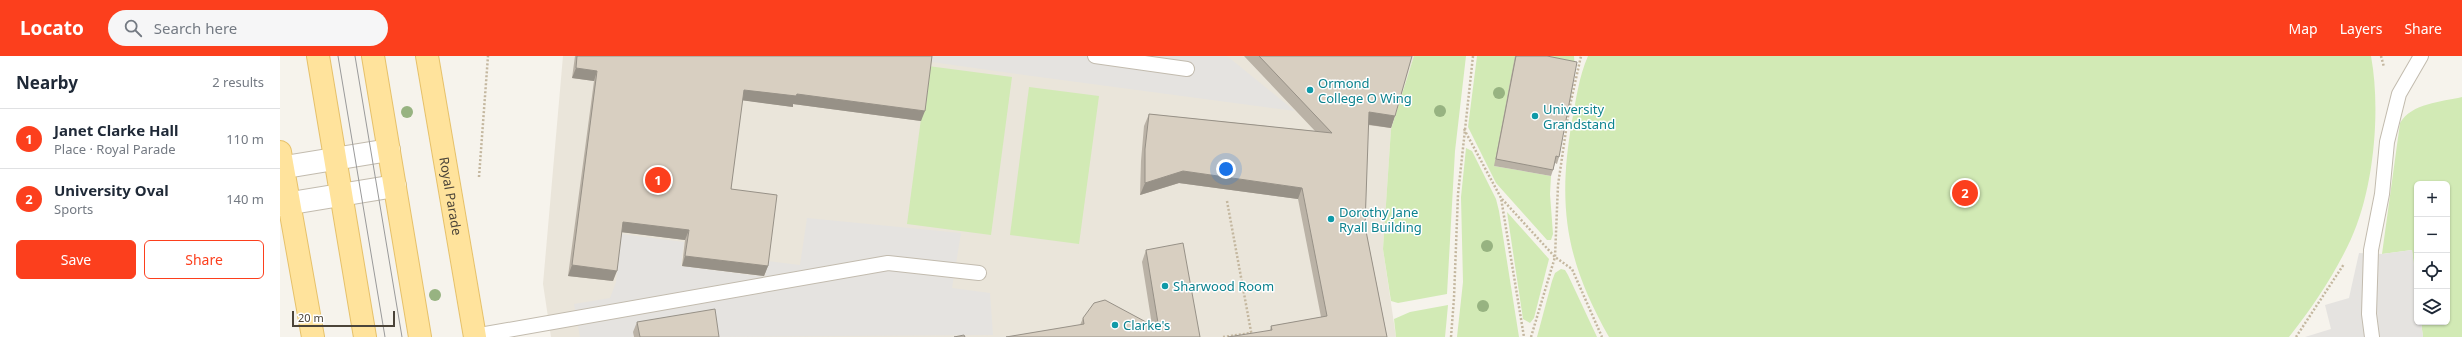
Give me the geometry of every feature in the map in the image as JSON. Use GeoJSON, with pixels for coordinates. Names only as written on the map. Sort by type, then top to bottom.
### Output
{"type":"FeatureCollection","features":[{"type":"Feature","properties":{"kind":"main road"},"geometry":{"type":"LineString","coordinates":[[318,56],[364,337]]}},
{"type":"Feature","properties":{"kind":"main road"},"geometry":{"type":"LineString","coordinates":[[374,56],[420,337]]}},
{"type":"Feature","properties":{"kind":"main road","name":"Royal Parade"},"geometry":{"type":"LineString","coordinates":[[426,56],[474,336]]}},
{"type":"Feature","properties":{"kind":"main road"},"geometry":{"type":"LineString","coordinates":[[281,163],[284,204],[313,337]]}},
{"type":"Feature","properties":{"kind":"street"},"geometry":{"type":"LineString","coordinates":[[281,163],[335,159],[389,150]]}},
{"type":"Feature","properties":{"kind":"street"},"geometry":{"type":"LineString","coordinates":[[284,204],[395,186]]}},
{"type":"Feature","properties":{"kind":"lane"},"geometry":{"type":"LineString","coordinates":[[1095,56],[1187,69]]}},
{"type":"Feature","properties":{"kind":"lane"},"geometry":{"type":"LineString","coordinates":[[2372,337],[2369,314],[2371,250],[2382,194],[2387,142],[2399,94],[2421,56]]}},
{"type":"Feature","properties":{"kind":"lane"},"geometry":{"type":"LineString","coordinates":[[474,336],[888,263],[979,273]]}},
{"type":"Feature","properties":{"kind":"path"},"geometry":{"type":"LineString","coordinates":[[1451,337],[1458,194],[1472,56]]}},
{"type":"Feature","properties":{"kind":"path"},"geometry":{"type":"LineString","coordinates":[[1531,337],[1555,257],[1558,185],[1569,110],[1581,56]]}},
{"type":"Feature","properties":{"kind":"path"},"geometry":{"type":"LineString","coordinates":[[1464,129],[1501,198],[1555,257],[1572,269],[1602,337]]}},
{"type":"Feature","properties":{"kind":"path"},"geometry":{"type":"LineString","coordinates":[[1501,198],[1524,337]]}},
{"type":"Feature","properties":{"kind":"path"},"geometry":{"type":"LineString","coordinates":[[1227,201],[1252,337]]}},
{"type":"Feature","properties":{"kind":"path"},"geometry":{"type":"LineString","coordinates":[[1223,337],[1251,333]]}},
{"type":"Feature","properties":{"kind":"shaded area"},"geometry":{"type":"Polygon","coordinates":[[[563,56],[1414,56],[1391,129],[1383,249],[1396,337],[551,337],[543,284],[563,56]]]}},
{"type":"Feature","properties":{"kind":"shaded area"},"geometry":{"type":"Polygon","coordinates":[[[889,56],[1227,56],[1295,111],[1017,74],[889,56]]]}},
{"type":"Feature","properties":{"kind":"shaded area"},"geometry":{"type":"Polygon","coordinates":[[[807,218],[961,233],[952,288],[990,293],[993,335],[700,337],[698,325],[631,337],[580,337],[574,304],[610,298],[616,282],[621,234],[684,242],[681,266],[765,277],[767,261],[800,265],[807,218]]]}},
{"type":"Feature","properties":{"kind":"shaded area"},"geometry":{"type":"Polygon","coordinates":[[[2412,250],[2414,266],[2414,325],[2421,325],[2423,337],[2305,337],[2331,329],[2325,305],[2349,298],[2359,253],[2382,254],[2412,250]]]}},
{"type":"Feature","properties":{"kind":"green space"},"geometry":{"type":"Polygon","coordinates":[[[1414,56],[1466,56],[1455,151],[1447,294],[1398,303],[1391,301],[1383,249],[1391,129],[1414,56]]]}},
{"type":"Feature","properties":{"kind":"green space"},"geometry":{"type":"Polygon","coordinates":[[[1477,56],[1574,56],[1575,68],[1494,166],[1551,176],[1550,194],[1553,234],[1551,240],[1547,240],[1496,183],[1468,127],[1477,56]]]}},
{"type":"Feature","properties":{"kind":"green space"},"geometry":{"type":"Polygon","coordinates":[[[1588,56],[2371,56],[2374,77],[2375,124],[2370,173],[2359,219],[2351,239],[2323,290],[2289,337],[1609,337],[1594,309],[1574,258],[1566,207],[1565,180],[1572,121],[1576,96],[1588,56]]]}},
{"type":"Feature","properties":{"kind":"green space"},"geometry":{"type":"Polygon","coordinates":[[[928,66],[1012,77],[991,235],[907,224],[928,66]]]}},
{"type":"Feature","properties":{"kind":"green space"},"geometry":{"type":"Polygon","coordinates":[[[1029,87],[1099,96],[1079,244],[1010,235],[1029,87]]]}},
{"type":"Feature","properties":{"kind":"green space"},"geometry":{"type":"Polygon","coordinates":[[[2462,97],[2462,337],[2423,337],[2421,325],[2450,325],[2450,181],[2414,181],[2414,266],[2412,250],[2382,254],[2400,123],[2405,116],[2412,111],[2419,107],[2462,97]]]}},
{"type":"Feature","properties":{"kind":"green space"},"geometry":{"type":"Polygon","coordinates":[[[1466,148],[1472,151],[1496,199],[1519,337],[1457,337],[1463,282],[1461,197],[1466,148]]]}},
{"type":"Feature","properties":{"kind":"green space"},"geometry":{"type":"Polygon","coordinates":[[[1507,212],[1549,259],[1534,318],[1530,323],[1523,319],[1507,212]]]}},
{"type":"Feature","properties":{"kind":"green space"},"geometry":{"type":"Polygon","coordinates":[[[1561,269],[1565,270],[1568,275],[1597,337],[1537,337],[1552,281],[1555,273],[1561,269]]]}},
{"type":"Feature","properties":{"kind":"green space"},"geometry":{"type":"Polygon","coordinates":[[[1448,305],[1445,337],[1396,337],[1394,319],[1410,312],[1448,305]]]}},
{"type":"Feature","properties":{"kind":"building"},"geometry":{"type":"Polygon","coordinates":[[[577,56],[932,56],[925,111],[797,94],[796,96],[744,90],[731,189],[777,195],[768,266],[685,256],[689,230],[623,222],[617,271],[572,265],[597,71],[576,68],[577,56]]]}},
{"type":"Feature","properties":{"kind":"building"},"geometry":{"type":"Polygon","coordinates":[[[1259,56],[1412,56],[1395,116],[1369,112],[1365,226],[1387,337],[1228,337],[1272,330],[1271,326],[1327,316],[1302,188],[1183,171],[1145,183],[1145,149],[1149,114],[1332,133],[1259,56]]]}},
{"type":"Feature","properties":{"kind":"building","name":"University Grandstand"},"geometry":{"type":"Polygon","coordinates":[[[1516,56],[1547,56],[1577,62],[1559,157],[1556,156],[1553,170],[1496,159],[1516,56]]]}},
{"type":"Feature","properties":{"kind":"building"},"geometry":{"type":"Polygon","coordinates":[[[1183,243],[1200,337],[1006,337],[1084,324],[1083,318],[1094,303],[1105,300],[1159,329],[1146,250],[1183,243]]]}},
{"type":"Feature","properties":{"kind":"building"},"geometry":{"type":"Polygon","coordinates":[[[715,309],[719,337],[640,337],[637,322],[715,309]]]}},
{"type":"Feature","properties":{"kind":"building"},"geometry":{"type":"Polygon","coordinates":[[[964,335],[965,337],[954,337],[964,335]]]}},
{"type":"Feature","properties":{"kind":"tram line"},"geometry":{"type":"LineString","coordinates":[[338,56],[385,337]]}},
{"type":"Feature","properties":{"kind":"tram line"},"geometry":{"type":"LineString","coordinates":[[355,56],[402,337]]}},
{"type":"Feature","properties":{"kind":"place","name":"Ormond College O Wing"},"geometry":{"type":"Point","coordinates":[1310,90]}},
{"type":"Feature","properties":{"kind":"place","name":"University Grandstand"},"geometry":{"type":"Point","coordinates":[1535,116]}},
{"type":"Feature","properties":{"kind":"place","name":"Janet Clarke Hall"},"geometry":{"type":"Point","coordinates":[658,180]}},
{"type":"Feature","properties":{"kind":"place","name":"University Oval"},"geometry":{"type":"Point","coordinates":[1965,193]}},
{"type":"Feature","properties":{"kind":"place","name":"Dorothy Jane Ryall Building"},"geometry":{"type":"Point","coordinates":[1331,219]}},
{"type":"Feature","properties":{"kind":"place","name":"Sharwood Room"},"geometry":{"type":"Point","coordinates":[1165,286]}},
{"type":"Feature","properties":{"kind":"place","name":"Clarke's"},"geometry":{"type":"Point","coordinates":[1115,325]}}]}
